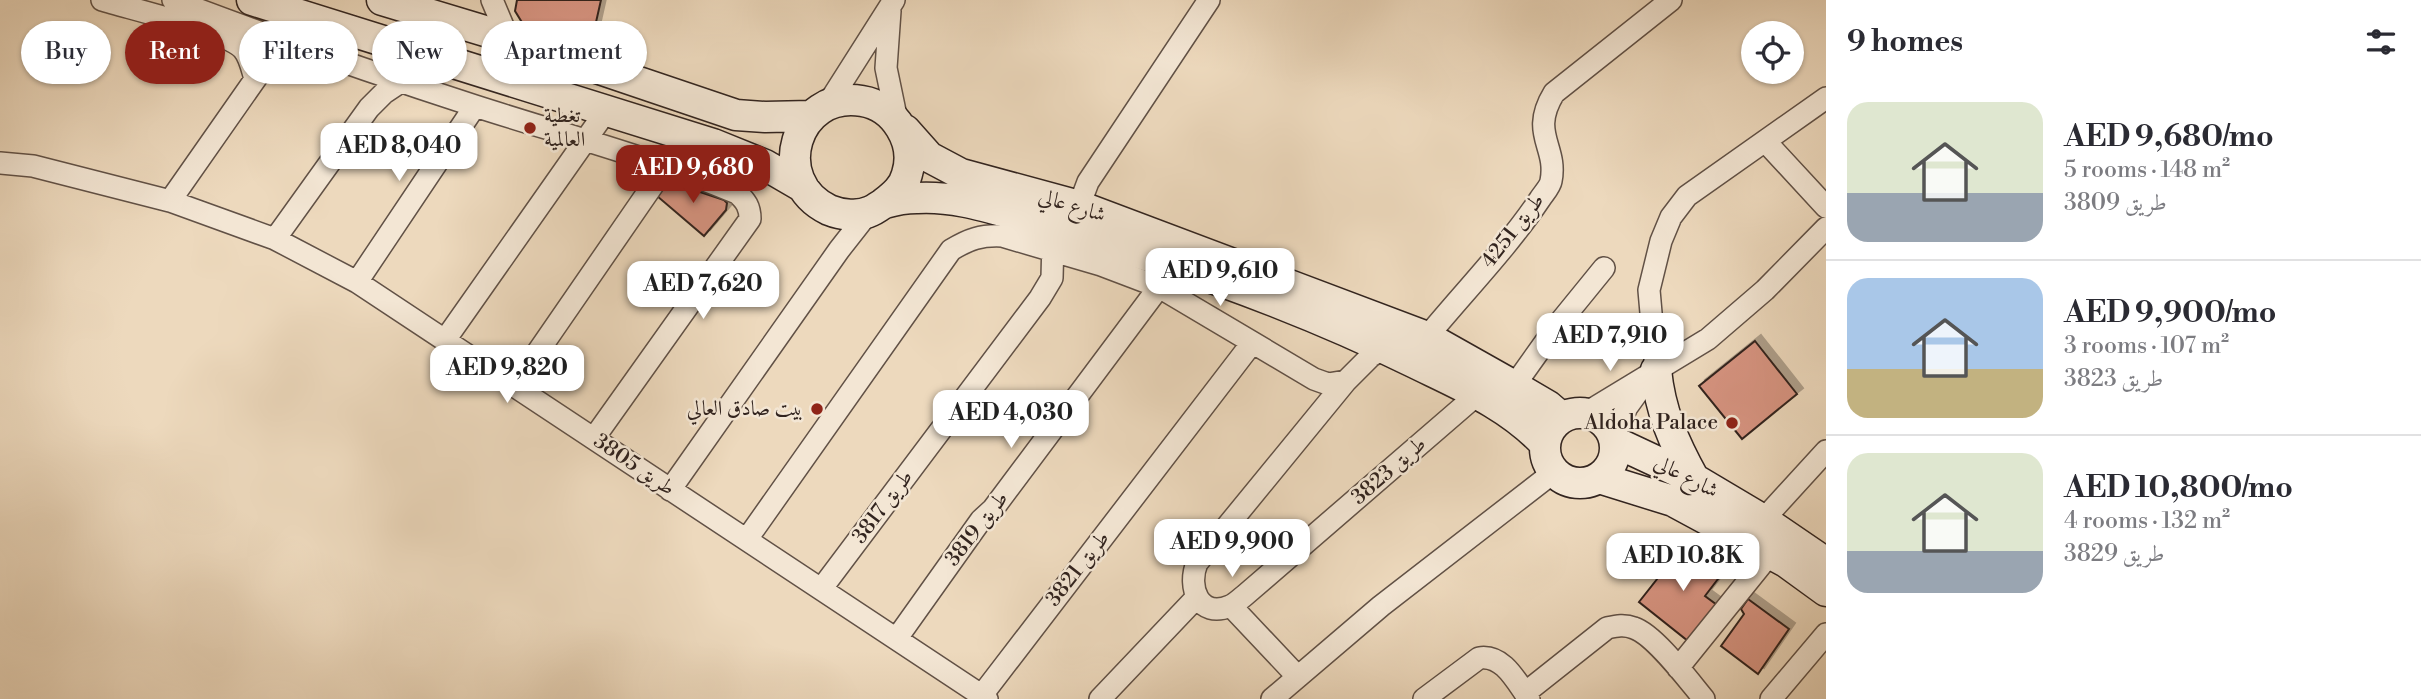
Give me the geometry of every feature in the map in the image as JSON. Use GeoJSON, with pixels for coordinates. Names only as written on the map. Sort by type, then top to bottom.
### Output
{"type":"FeatureCollection","features":[{"type":"Feature","properties":{"kind":"street"},"geometry":{"type":"LineString","coordinates":[[102,0],[215,33],[239,46]]}},
{"type":"Feature","properties":{"kind":"street"},"geometry":{"type":"LineString","coordinates":[[173,0],[239,25]]}},
{"type":"Feature","properties":{"kind":"street"},"geometry":{"type":"LineString","coordinates":[[252,0],[713,144],[765,165],[803,187],[815,201],[831,211],[850,215],[876,208]]}},
{"type":"Feature","properties":{"kind":"street"},"geometry":{"type":"LineString","coordinates":[[382,0],[443,8],[481,26]]}},
{"type":"Feature","properties":{"kind":"street"},"geometry":{"type":"LineString","coordinates":[[492,0],[501,21]]}},
{"type":"Feature","properties":{"kind":"street"},"geometry":{"type":"LineString","coordinates":[[1079,206],[1087,182],[1209,0]]}},
{"type":"Feature","properties":{"kind":"street","name":"طريق 4251"},"geometry":{"type":"LineString","coordinates":[[1427,337],[1532,211],[1551,183],[1551,166],[1543,129],[1545,108],[1554,93],[1671,0]]}},
{"type":"Feature","properties":{"kind":"street"},"geometry":{"type":"LineString","coordinates":[[803,187],[796,169],[795,150],[800,131],[820,110],[892,4]]}},
{"type":"Feature","properties":{"kind":"street"},"geometry":{"type":"LineString","coordinates":[[670,490],[830,262],[876,208],[899,192],[907,175],[910,156],[906,138],[897,121],[886,68],[892,4]]}},
{"type":"Feature","properties":{"kind":"street"},"geometry":{"type":"LineString","coordinates":[[358,66],[372,71]]}},
{"type":"Feature","properties":{"kind":"street"},"geometry":{"type":"LineString","coordinates":[[361,67],[368,87],[369,108]]}},
{"type":"Feature","properties":{"kind":"street"},"geometry":{"type":"LineString","coordinates":[[170,201],[252,84]]}},
{"type":"Feature","properties":{"kind":"street"},"geometry":{"type":"LineString","coordinates":[[275,239],[369,108],[398,84]]}},
{"type":"Feature","properties":{"kind":"street"},"geometry":{"type":"LineString","coordinates":[[411,84],[666,166],[737,193],[750,208],[750,219],[594,438]]}},
{"type":"Feature","properties":{"kind":"street"},"geometry":{"type":"LineString","coordinates":[[644,84],[736,115],[765,117],[820,110],[846,99],[865,101],[883,108],[897,121]]}},
{"type":"Feature","properties":{"kind":"street"},"geometry":{"type":"LineString","coordinates":[[1694,479],[1670,433],[1659,398],[1649,290],[1661,241],[1671,217],[1687,196],[1826,98]]}},
{"type":"Feature","properties":{"kind":"street"},"geometry":{"type":"LineString","coordinates":[[357,282],[475,106]]}},
{"type":"Feature","properties":{"kind":"street"},"geometry":{"type":"LineString","coordinates":[[445,340],[607,111]]}},
{"type":"Feature","properties":{"kind":"street","name":"شارع عالي"},"geometry":{"type":"LineString","coordinates":[[897,121],[929,157],[961,174],[1079,206],[1427,337],[1548,407],[1574,416]]}},
{"type":"Feature","properties":{"kind":"street"},"geometry":{"type":"LineString","coordinates":[[1765,141],[1826,207]]}},
{"type":"Feature","properties":{"kind":"street","name":"طريق 3805"},"geometry":{"type":"LineString","coordinates":[[0,163],[33,166],[170,201],[275,239],[357,282],[984,697]]}},
{"type":"Feature","properties":{"kind":"street"},"geometry":{"type":"LineString","coordinates":[[515,385],[666,166]]}},
{"type":"Feature","properties":{"kind":"street","name":"شارع عالي"},"geometry":{"type":"LineString","coordinates":[[876,208],[914,198],[944,197],[988,207],[1053,239],[1209,276],[1385,348],[1479,393],[1518,418],[1549,458]]}},
{"type":"Feature","properties":{"kind":"street"},"geometry":{"type":"LineString","coordinates":[[830,262],[833,237],[831,211]]}},
{"type":"Feature","properties":{"kind":"street"},"geometry":{"type":"LineString","coordinates":[[1656,370],[1635,394],[1614,439],[1612,462],[1599,478],[1581,484],[1562,479],[1549,458],[1547,434],[1553,425],[1574,416],[1708,339],[1765,290],[1826,228]]}},
{"type":"Feature","properties":{"kind":"street"},"geometry":{"type":"LineString","coordinates":[[747,539],[951,250],[967,240],[984,235],[1053,239],[1159,287],[1314,379],[1328,384],[1346,382]]}},
{"type":"Feature","properties":{"kind":"street","name":"طريق 3817"},"geometry":{"type":"LineString","coordinates":[[822,588],[1040,298],[1052,278],[1053,239]]}},
{"type":"Feature","properties":{"kind":"street"},"geometry":{"type":"LineString","coordinates":[[1514,386],[1556,327],[1604,268]]}},
{"type":"Feature","properties":{"kind":"street","name":"طريق 3819"},"geometry":{"type":"LineString","coordinates":[[897,638],[981,520],[993,509],[1159,287]]}},
{"type":"Feature","properties":{"kind":"street","name":"طريق 3821"},"geometry":{"type":"LineString","coordinates":[[984,697],[1252,344]]}},
{"type":"Feature","properties":{"kind":"street"},"geometry":{"type":"LineString","coordinates":[[1196,598],[1192,575],[1197,563],[1346,382],[1371,356],[1385,348]]}},
{"type":"Feature","properties":{"kind":"street","name":"طريق 3823"},"geometry":{"type":"LineString","coordinates":[[1231,606],[1479,393]]}},
{"type":"Feature","properties":{"kind":"street"},"geometry":{"type":"LineString","coordinates":[[1574,416],[1602,421],[1614,439]]}},
{"type":"Feature","properties":{"kind":"street","name":"شارع عالي"},"geometry":{"type":"LineString","coordinates":[[1614,439],[1694,479],[1763,520],[1826,563]]}},
{"type":"Feature","properties":{"kind":"street"},"geometry":{"type":"LineString","coordinates":[[1763,520],[1826,451]]}},
{"type":"Feature","properties":{"kind":"street"},"geometry":{"type":"LineString","coordinates":[[1272,699],[1456,546],[1549,458]]}},
{"type":"Feature","properties":{"kind":"street","name":"شارع عالي"},"geometry":{"type":"LineString","coordinates":[[1599,478],[1674,501],[1786,562],[1826,591]]}},
{"type":"Feature","properties":{"kind":"street"},"geometry":{"type":"LineString","coordinates":[[1678,668],[1770,554]]}},
{"type":"Feature","properties":{"kind":"street"},"geometry":{"type":"LineString","coordinates":[[1196,598],[1212,607],[1231,606],[1297,676]]}},
{"type":"Feature","properties":{"kind":"street"},"geometry":{"type":"LineString","coordinates":[[1100,699],[1196,598]]}},
{"type":"Feature","properties":{"kind":"street"},"geometry":{"type":"LineString","coordinates":[[1424,699],[1479,658],[1488,656],[1498,660],[1527,696],[1606,628],[1620,625],[1636,628],[1678,668],[1703,699]]}},
{"type":"Feature","properties":{"kind":"street"},"geometry":{"type":"LineString","coordinates":[[1770,699],[1826,634]]}},
{"type":"Feature","properties":{"kind":"building"},"geometry":{"type":"Polygon","coordinates":[[[517,0],[601,0],[596,21],[521,21],[515,11],[517,0]]]}},
{"type":"Feature","properties":{"kind":"building"},"geometry":{"type":"Polygon","coordinates":[[[661,179],[724,200],[727,203],[726,210],[704,236],[657,196],[661,179]]]}},
{"type":"Feature","properties":{"kind":"building"},"geometry":{"type":"Polygon","coordinates":[[[1755,341],[1797,394],[1742,439],[1699,386],[1755,341]]]}},
{"type":"Feature","properties":{"kind":"building"},"geometry":{"type":"Polygon","coordinates":[[[1684,545],[1721,575],[1705,596],[1717,605],[1688,641],[1639,602],[1684,545]]]}},
{"type":"Feature","properties":{"kind":"building"},"geometry":{"type":"Polygon","coordinates":[[[1748,599],[1789,629],[1758,674],[1721,646],[1744,614],[1741,609],[1748,599]]]}},
{"type":"Feature","properties":{"kind":"place","name":"تغطية العالمية"},"geometry":{"type":"Point","coordinates":[530,128]}},
{"type":"Feature","properties":{"kind":"place","name":"بيت صادق العالي"},"geometry":{"type":"Point","coordinates":[817,409]}},
{"type":"Feature","properties":{"kind":"place","name":"Aldoha Palace"},"geometry":{"type":"Point","coordinates":[1732,423]}}]}
